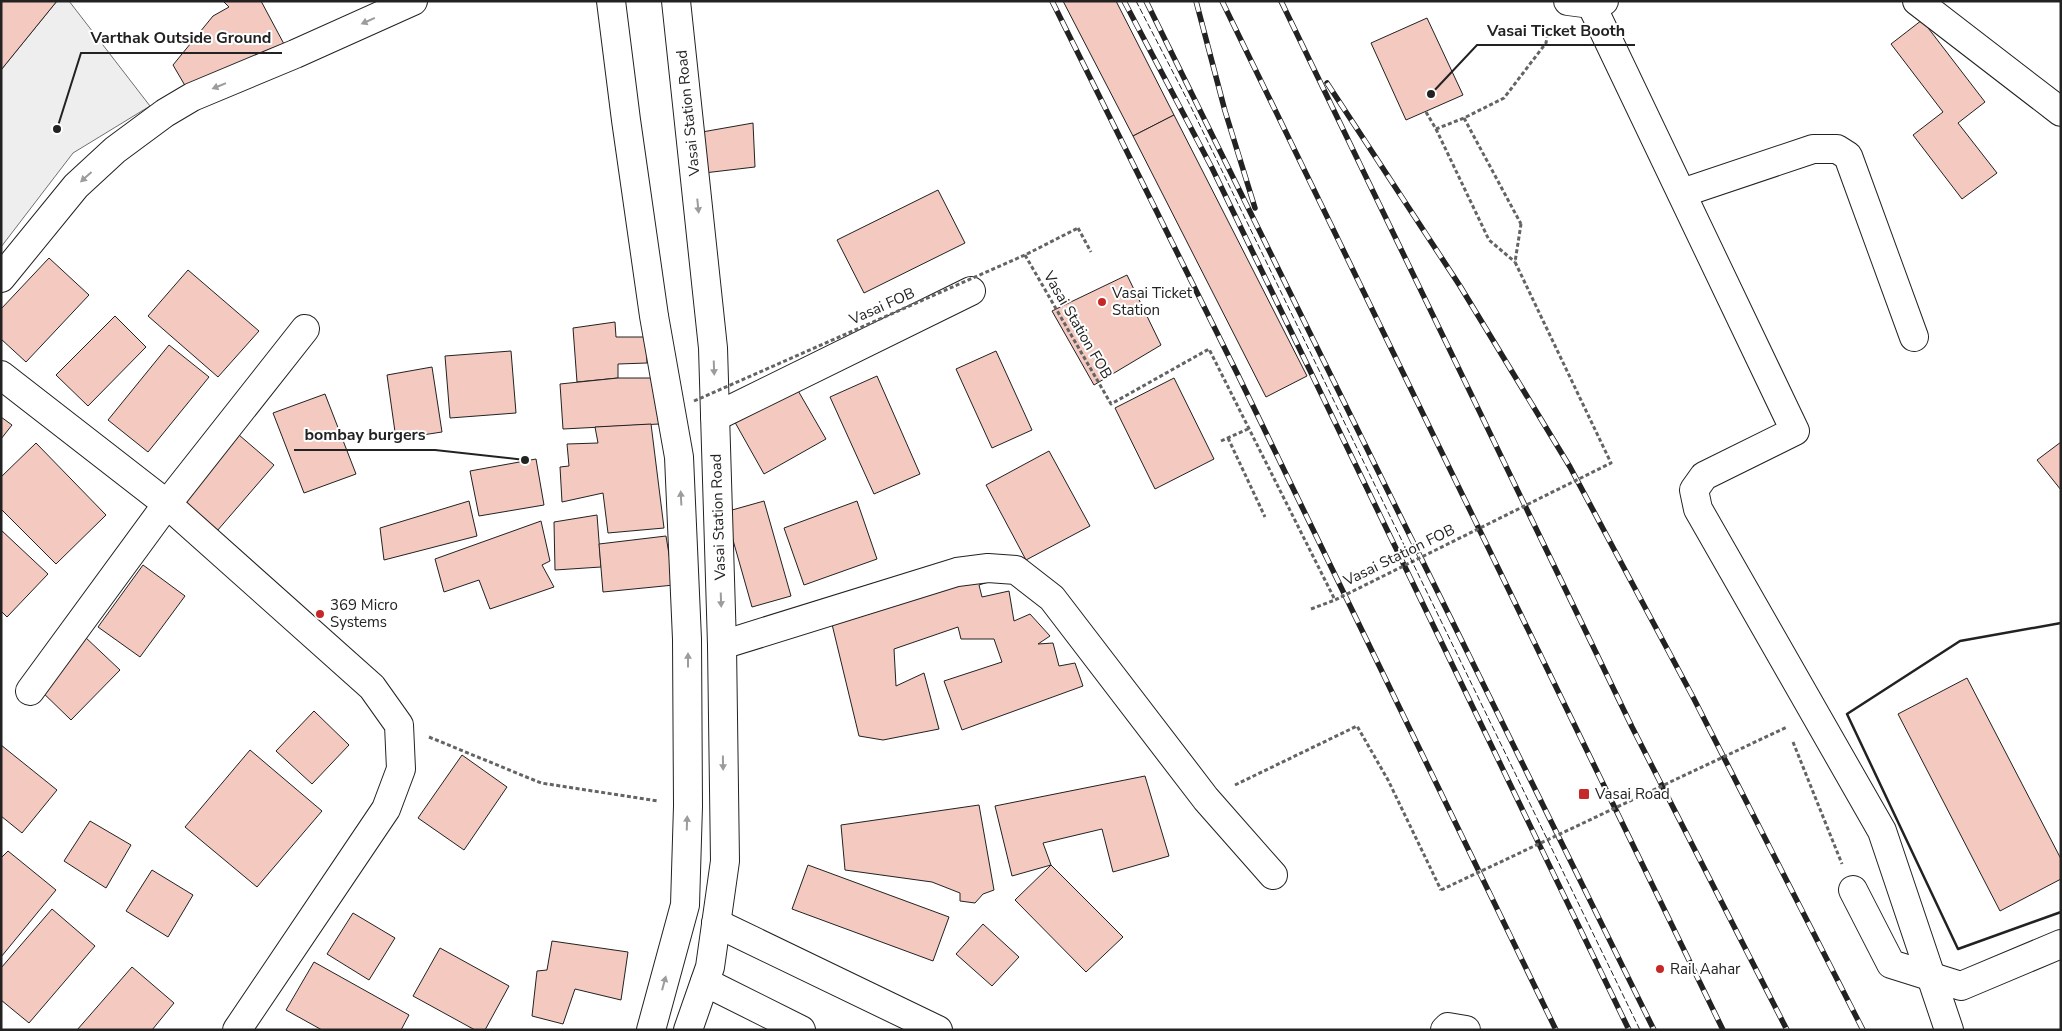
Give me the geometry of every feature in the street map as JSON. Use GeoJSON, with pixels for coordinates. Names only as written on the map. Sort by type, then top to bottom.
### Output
{"type":"FeatureCollection","features":[{"type":"Feature","properties":{"kind":"street"},"geometry":{"type":"LineString","coordinates":[[1,278],[76,186],[115,150],[165,113],[192,97],[295,54],[413,1]]}},
{"type":"Feature","properties":{"kind":"street"},"geometry":{"type":"LineString","coordinates":[[611,1],[653,306],[680,457],[688,639],[688,806],[685,906],[651,1030]]}},
{"type":"Feature","properties":{"kind":"street","name":"Vasai Station Road"},"geometry":{"type":"LineString","coordinates":[[676,1],[713,348],[722,645],[724,861],[710,967],[688,1030]]}},
{"type":"Feature","properties":{"kind":"street"},"geometry":{"type":"LineString","coordinates":[[1917,1],[2061,112]]}},
{"type":"Feature","properties":{"kind":"street"},"geometry":{"type":"LineString","coordinates":[[1578,6],[1682,193],[1795,431],[1704,476],[1694,490],[1698,509],[1882,831],[1949,1030]]}},
{"type":"Feature","properties":{"kind":"street"},"geometry":{"type":"LineString","coordinates":[[1682,193],[1813,149],[1837,149],[1848,156],[1914,337]]}},
{"type":"Feature","properties":{"kind":"street"},"geometry":{"type":"LineString","coordinates":[[715,417],[971,291]]}},
{"type":"Feature","properties":{"kind":"street"},"geometry":{"type":"LineString","coordinates":[[30,691],[167,504],[305,329]]}},
{"type":"Feature","properties":{"kind":"street"},"geometry":{"type":"LineString","coordinates":[[1,375],[167,504],[372,687],[399,725],[402,769],[386,809],[237,1030]]}},
{"type":"Feature","properties":{"kind":"street"},"geometry":{"type":"LineString","coordinates":[[722,645],[957,572],[988,568],[1016,570],[1052,598],[1206,799],[1274,875]]}},
{"type":"Feature","properties":{"kind":"street"},"geometry":{"type":"LineString","coordinates":[[1853,890],[1891,964],[1961,986],[2061,944]]}},
{"type":"Feature","properties":{"kind":"street"},"geometry":{"type":"LineString","coordinates":[[716,923],[938,1030]]}},
{"type":"Feature","properties":{"kind":"street"},"geometry":{"type":"LineString","coordinates":[[705,982],[801,1030]]}},
{"type":"Feature","properties":{"kind":"street"},"geometry":{"type":"LineString","coordinates":[[1445,1030],[1448,1027],[1466,1030]]}},
{"type":"Feature","properties":{"kind":"path"},"geometry":{"type":"LineString","coordinates":[[1436,129],[1464,118],[1504,98],[1546,43],[1578,6]]}},
{"type":"Feature","properties":{"kind":"path"},"geometry":{"type":"LineString","coordinates":[[1426,112],[1489,240],[1516,262]]}},
{"type":"Feature","properties":{"kind":"path"},"geometry":{"type":"LineString","coordinates":[[1464,118],[1521,224],[1516,262]]}},
{"type":"Feature","properties":{"kind":"path","name":"Vasai FOB"},"geometry":{"type":"LineString","coordinates":[[694,401],[1024,255],[1078,228],[1091,252]]}},
{"type":"Feature","properties":{"kind":"path","name":"Vasai Station FOB"},"geometry":{"type":"LineString","coordinates":[[1024,255],[1111,404],[1209,349],[1335,600],[1611,463],[1516,262]]}},
{"type":"Feature","properties":{"kind":"path"},"geometry":{"type":"LineString","coordinates":[[1221,441],[1248,429]]}},
{"type":"Feature","properties":{"kind":"path"},"geometry":{"type":"LineString","coordinates":[[1228,438],[1265,517]]}},
{"type":"Feature","properties":{"kind":"path"},"geometry":{"type":"LineString","coordinates":[[1312,610],[1335,600]]}},
{"type":"Feature","properties":{"kind":"path"},"geometry":{"type":"LineString","coordinates":[[399,725],[541,783],[688,806]]}},
{"type":"Feature","properties":{"kind":"path"},"geometry":{"type":"LineString","coordinates":[[1206,799],[1357,726],[1388,780],[1441,890],[1787,727],[1853,890]]}},
{"type":"Feature","properties":{"kind":"shaded area"},"geometry":{"type":"Polygon","coordinates":[[[57,1],[69,1],[150,106],[73,153],[1,247],[1,70],[57,1]]]}},
{"type":"Feature","properties":{"kind":"building"},"geometry":{"type":"Polygon","coordinates":[[[1,1],[57,1],[1,70],[1,1]]]}},
{"type":"Feature","properties":{"kind":"building"},"geometry":{"type":"Polygon","coordinates":[[[223,1],[261,1],[284,44],[187,89],[173,65],[213,16],[229,7],[223,1]]]}},
{"type":"Feature","properties":{"kind":"building"},"geometry":{"type":"Polygon","coordinates":[[[1063,1],[1116,1],[1174,115],[1133,136],[1063,1]]]}},
{"type":"Feature","properties":{"kind":"building"},"geometry":{"type":"Polygon","coordinates":[[[1427,18],[1463,95],[1406,120],[1371,43],[1427,18]]]}},
{"type":"Feature","properties":{"kind":"building"},"geometry":{"type":"Polygon","coordinates":[[[1922,20],[1985,102],[1958,123],[1997,173],[1962,199],[1913,135],[1943,112],[1891,44],[1922,20]]]}},
{"type":"Feature","properties":{"kind":"building"},"geometry":{"type":"Polygon","coordinates":[[[1174,115],[1307,376],[1266,397],[1133,136],[1174,115]]]}},
{"type":"Feature","properties":{"kind":"building"},"geometry":{"type":"Polygon","coordinates":[[[753,123],[755,167],[704,173],[702,132],[753,123]]]}},
{"type":"Feature","properties":{"kind":"building"},"geometry":{"type":"Polygon","coordinates":[[[938,190],[965,243],[864,293],[837,240],[938,190]]]}},
{"type":"Feature","properties":{"kind":"building"},"geometry":{"type":"Polygon","coordinates":[[[49,258],[89,295],[26,362],[1,339],[1,309],[49,258]]]}},
{"type":"Feature","properties":{"kind":"building"},"geometry":{"type":"Polygon","coordinates":[[[188,270],[259,331],[218,377],[148,316],[188,270]]]}},
{"type":"Feature","properties":{"kind":"building"},"geometry":{"type":"Polygon","coordinates":[[[1127,275],[1161,345],[1094,385],[1052,311],[1127,275]]]}},
{"type":"Feature","properties":{"kind":"building"},"geometry":{"type":"Polygon","coordinates":[[[115,316],[146,347],[88,406],[56,375],[115,316]]]}},
{"type":"Feature","properties":{"kind":"building"},"geometry":{"type":"Polygon","coordinates":[[[615,322],[616,337],[646,337],[647,363],[618,364],[618,378],[577,382],[573,328],[615,322]]]}},
{"type":"Feature","properties":{"kind":"building"},"geometry":{"type":"Polygon","coordinates":[[[169,345],[209,377],[148,452],[108,420],[169,345]]]}},
{"type":"Feature","properties":{"kind":"building"},"geometry":{"type":"Polygon","coordinates":[[[511,351],[516,413],[450,418],[445,356],[511,351]]]}},
{"type":"Feature","properties":{"kind":"building"},"geometry":{"type":"Polygon","coordinates":[[[996,351],[1032,430],[992,448],[956,369],[996,351]]]}},
{"type":"Feature","properties":{"kind":"building"},"geometry":{"type":"Polygon","coordinates":[[[432,367],[442,432],[396,439],[387,375],[432,367]]]}},
{"type":"Feature","properties":{"kind":"building"},"geometry":{"type":"Polygon","coordinates":[[[877,376],[920,474],[874,494],[830,397],[877,376]]]}},
{"type":"Feature","properties":{"kind":"building"},"geometry":{"type":"Polygon","coordinates":[[[618,378],[651,378],[659,424],[563,429],[560,384],[618,378]]]}},
{"type":"Feature","properties":{"kind":"building"},"geometry":{"type":"Polygon","coordinates":[[[1174,378],[1214,459],[1155,489],[1115,408],[1174,378]]]}},
{"type":"Feature","properties":{"kind":"building"},"geometry":{"type":"Polygon","coordinates":[[[793,382],[826,439],[764,474],[732,417],[793,382]]]}},
{"type":"Feature","properties":{"kind":"building"},"geometry":{"type":"Polygon","coordinates":[[[325,394],[356,474],[304,493],[273,413],[325,394]]]}},
{"type":"Feature","properties":{"kind":"building"},"geometry":{"type":"Polygon","coordinates":[[[1,417],[12,425],[1,439],[1,417]]]}},
{"type":"Feature","properties":{"kind":"building"},"geometry":{"type":"Polygon","coordinates":[[[651,424],[664,528],[608,533],[603,493],[562,502],[560,467],[569,466],[567,444],[598,443],[595,427],[651,424]]]}},
{"type":"Feature","properties":{"kind":"building"},"geometry":{"type":"Polygon","coordinates":[[[239,435],[274,465],[217,531],[182,500],[239,435]]]}},
{"type":"Feature","properties":{"kind":"building"},"geometry":{"type":"Polygon","coordinates":[[[2061,442],[2061,490],[2037,460],[2061,442]]]}},
{"type":"Feature","properties":{"kind":"building"},"geometry":{"type":"Polygon","coordinates":[[[36,443],[106,515],[56,564],[1,509],[1,477],[36,443]]]}},
{"type":"Feature","properties":{"kind":"building"},"geometry":{"type":"Polygon","coordinates":[[[1049,451],[1090,526],[1026,560],[986,485],[1049,451]]]}},
{"type":"Feature","properties":{"kind":"building"},"geometry":{"type":"Polygon","coordinates":[[[536,459],[544,505],[479,516],[470,471],[536,459]]]}},
{"type":"Feature","properties":{"kind":"building"},"geometry":{"type":"Polygon","coordinates":[[[469,501],[477,536],[384,560],[380,528],[469,501]]]}},
{"type":"Feature","properties":{"kind":"building"},"geometry":{"type":"Polygon","coordinates":[[[764,501],[791,596],[752,607],[725,512],[764,501]]]}},
{"type":"Feature","properties":{"kind":"building"},"geometry":{"type":"Polygon","coordinates":[[[857,501],[877,559],[804,585],[784,528],[857,501]]]}},
{"type":"Feature","properties":{"kind":"building"},"geometry":{"type":"Polygon","coordinates":[[[597,515],[601,567],[555,570],[554,522],[597,515]]]}},
{"type":"Feature","properties":{"kind":"building"},"geometry":{"type":"Polygon","coordinates":[[[541,521],[550,561],[542,565],[554,587],[490,609],[479,580],[444,592],[435,559],[541,521]]]}},
{"type":"Feature","properties":{"kind":"building"},"geometry":{"type":"Polygon","coordinates":[[[1,530],[48,574],[7,617],[1,611],[1,530]]]}},
{"type":"Feature","properties":{"kind":"building"},"geometry":{"type":"Polygon","coordinates":[[[666,536],[674,585],[603,592],[599,544],[666,536]]]}},
{"type":"Feature","properties":{"kind":"building"},"geometry":{"type":"Polygon","coordinates":[[[143,565],[185,596],[140,657],[98,627],[143,565]]]}},
{"type":"Feature","properties":{"kind":"building"},"geometry":{"type":"Polygon","coordinates":[[[988,568],[998,579],[979,585],[982,597],[1009,591],[1014,621],[1030,614],[1050,636],[1038,644],[1053,643],[1059,666],[1075,663],[1083,686],[962,730],[944,681],[1002,662],[994,639],[961,639],[958,627],[894,649],[896,686],[924,673],[939,729],[883,740],[859,736],[830,616],[988,568]]]}},
{"type":"Feature","properties":{"kind":"building"},"geometry":{"type":"Polygon","coordinates":[[[84,636],[120,670],[71,720],[36,686],[84,636]]]}},
{"type":"Feature","properties":{"kind":"building"},"geometry":{"type":"Polygon","coordinates":[[[1967,678],[2061,859],[2061,879],[2000,911],[1898,714],[1967,678]]]}},
{"type":"Feature","properties":{"kind":"building"},"geometry":{"type":"Polygon","coordinates":[[[314,711],[349,745],[312,784],[276,751],[314,711]]]}},
{"type":"Feature","properties":{"kind":"building"},"geometry":{"type":"Polygon","coordinates":[[[1,745],[57,790],[22,833],[1,816],[1,745]]]}},
{"type":"Feature","properties":{"kind":"building"},"geometry":{"type":"Polygon","coordinates":[[[250,750],[322,811],[257,887],[185,827],[250,750]]]}},
{"type":"Feature","properties":{"kind":"building"},"geometry":{"type":"Polygon","coordinates":[[[462,755],[507,787],[464,850],[418,818],[462,755]]]}},
{"type":"Feature","properties":{"kind":"building"},"geometry":{"type":"Polygon","coordinates":[[[1145,776],[1169,856],[1113,872],[1102,829],[1043,843],[1051,865],[1012,876],[995,806],[1145,776]]]}},
{"type":"Feature","properties":{"kind":"building"},"geometry":{"type":"Polygon","coordinates":[[[979,805],[994,890],[983,894],[975,903],[960,901],[960,893],[932,882],[845,870],[841,825],[979,805]]]}},
{"type":"Feature","properties":{"kind":"building"},"geometry":{"type":"Polygon","coordinates":[[[90,821],[131,845],[106,888],[64,861],[90,821]]]}},
{"type":"Feature","properties":{"kind":"building"},"geometry":{"type":"Polygon","coordinates":[[[8,851],[56,890],[1,957],[1,858],[8,851]]]}},
{"type":"Feature","properties":{"kind":"building"},"geometry":{"type":"Polygon","coordinates":[[[808,865],[949,917],[933,961],[792,909],[808,865]]]}},
{"type":"Feature","properties":{"kind":"building"},"geometry":{"type":"Polygon","coordinates":[[[1051,865],[1123,937],[1086,972],[1015,900],[1051,865]]]}},
{"type":"Feature","properties":{"kind":"building"},"geometry":{"type":"Polygon","coordinates":[[[152,870],[193,895],[168,937],[126,911],[152,870]]]}},
{"type":"Feature","properties":{"kind":"building"},"geometry":{"type":"Polygon","coordinates":[[[52,909],[95,946],[29,1023],[1,1000],[1,968],[52,909]]]}},
{"type":"Feature","properties":{"kind":"building"},"geometry":{"type":"Polygon","coordinates":[[[353,913],[395,938],[369,980],[327,954],[353,913]]]}},
{"type":"Feature","properties":{"kind":"building"},"geometry":{"type":"Polygon","coordinates":[[[983,924],[1019,957],[992,986],[956,954],[983,924]]]}},
{"type":"Feature","properties":{"kind":"building"},"geometry":{"type":"Polygon","coordinates":[[[552,941],[628,952],[621,1000],[575,989],[563,1024],[532,1016],[537,971],[547,970],[552,941]]]}},
{"type":"Feature","properties":{"kind":"building"},"geometry":{"type":"Polygon","coordinates":[[[440,948],[509,986],[485,1030],[475,1030],[413,996],[440,948]]]}},
{"type":"Feature","properties":{"kind":"building"},"geometry":{"type":"Polygon","coordinates":[[[314,962],[409,1015],[401,1030],[322,1030],[286,1010],[314,962]]]}},
{"type":"Feature","properties":{"kind":"building"},"geometry":{"type":"Polygon","coordinates":[[[132,967],[174,1003],[152,1030],[77,1030],[132,967]]]}},
{"type":"Feature","properties":{"kind":"railway"},"geometry":{"type":"LineString","coordinates":[[1052,1],[1237,373],[1556,1030]]}},
{"type":"Feature","properties":{"kind":"railway"},"geometry":{"type":"LineString","coordinates":[[1124,1],[1212,168],[1629,1030]]}},
{"type":"Feature","properties":{"kind":"railway"},"geometry":{"type":"LineString","coordinates":[[1146,1],[1654,1030]]}},
{"type":"Feature","properties":{"kind":"railway"},"geometry":{"type":"LineString","coordinates":[[1196,1],[1225,111],[1255,208]]}},
{"type":"Feature","properties":{"kind":"railway"},"geometry":{"type":"LineString","coordinates":[[1222,1],[1723,1030]]}},
{"type":"Feature","properties":{"kind":"railway"},"geometry":{"type":"LineString","coordinates":[[1281,1],[1632,727],[1787,1030]]}},
{"type":"Feature","properties":{"kind":"railway"},"geometry":{"type":"LineString","coordinates":[[1327,83],[1460,286],[1570,467],[1694,699],[1863,1030]]}},
{"type":"Feature","properties":{"kind":"fence"},"geometry":{"type":"LineString","coordinates":[[1136,1],[1190,105],[1640,1030]]}},
{"type":"Feature","properties":{"kind":"wall"},"geometry":{"type":"LineString","coordinates":[[2061,623],[1960,641],[1847,714],[1958,949],[2061,912]]}},
{"type":"Feature","properties":{"kind":"place","name":"Vasai Ticket Booth"},"geometry":{"type":"Point","coordinates":[1431,94]}},
{"type":"Feature","properties":{"kind":"place","name":"Varthak Outside Ground"},"geometry":{"type":"Point","coordinates":[57,129]}},
{"type":"Feature","properties":{"kind":"place","name":"Vasai Ticket Station"},"geometry":{"type":"Point","coordinates":[1102,302]}},
{"type":"Feature","properties":{"kind":"place","name":"bombay burgers"},"geometry":{"type":"Point","coordinates":[525,460]}},
{"type":"Feature","properties":{"kind":"place","name":"369 Micro Systems"},"geometry":{"type":"Point","coordinates":[320,614]}},
{"type":"Feature","properties":{"kind":"place","name":"Vasai Road"},"geometry":{"type":"Point","coordinates":[1584,794]}},
{"type":"Feature","properties":{"kind":"place","name":"Rail Aahar"},"geometry":{"type":"Point","coordinates":[1660,969]}}]}
